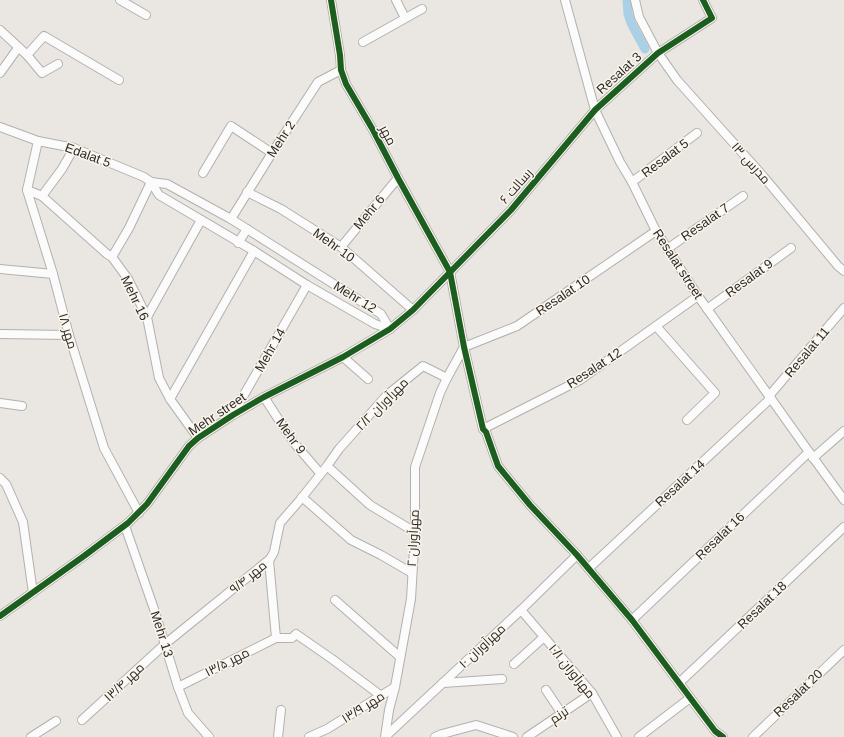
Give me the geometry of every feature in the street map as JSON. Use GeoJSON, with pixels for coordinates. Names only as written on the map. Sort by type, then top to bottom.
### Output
{"type":"FeatureCollection","features":[{"type":"Feature","properties":{"kind":"street"},"geometry":{"type":"LineString","coordinates":[[120,0],[146,15]]}},
{"type":"Feature","properties":{"kind":"street","name":"مهر"},"geometry":{"type":"LineString","coordinates":[[332,0],[341,70],[346,84],[373,130],[450,272],[464,347],[483,429],[486,432],[498,466],[530,505],[589,568],[632,620],[715,731],[723,737]]}},
{"type":"Feature","properties":{"kind":"street"},"geometry":{"type":"LineString","coordinates":[[396,0],[405,18]]}},
{"type":"Feature","properties":{"kind":"street","name":"Resalat street"},"geometry":{"type":"LineString","coordinates":[[565,0],[595,110],[656,231],[707,309],[844,500]]}},
{"type":"Feature","properties":{"kind":"street","name":"مدرس ۱۳"},"geometry":{"type":"LineString","coordinates":[[635,0],[639,17],[658,53],[677,80],[763,176],[838,266],[844,271]]}},
{"type":"Feature","properties":{"kind":"street","name":"Resalat 3"},"geometry":{"type":"LineString","coordinates":[[595,110],[658,53],[712,18],[703,0]]}},
{"type":"Feature","properties":{"kind":"street"},"geometry":{"type":"LineString","coordinates":[[364,42],[422,9]]}},
{"type":"Feature","properties":{"kind":"street"},"geometry":{"type":"LineString","coordinates":[[0,30],[42,73],[58,64]]}},
{"type":"Feature","properties":{"kind":"street"},"geometry":{"type":"LineString","coordinates":[[27,56],[44,36],[119,80]]}},
{"type":"Feature","properties":{"kind":"street"},"geometry":{"type":"LineString","coordinates":[[0,73],[18,48]]}},
{"type":"Feature","properties":{"kind":"street","name":"Mehr 2"},"geometry":{"type":"LineString","coordinates":[[231,219],[318,82],[341,70]]}},
{"type":"Feature","properties":{"kind":"street","name":"رسالت ۶"},"geometry":{"type":"LineString","coordinates":[[450,272],[511,210],[595,110]]}},
{"type":"Feature","properties":{"kind":"street"},"geometry":{"type":"LineString","coordinates":[[203,173],[231,126],[272,153]]}},
{"type":"Feature","properties":{"kind":"street","name":"Edalat 5"},"geometry":{"type":"LineString","coordinates":[[0,127],[38,141],[74,148],[151,182]]}},
{"type":"Feature","properties":{"kind":"street","name":"Resalat 5"},"geometry":{"type":"LineString","coordinates":[[632,182],[698,133]]}},
{"type":"Feature","properties":{"kind":"street","name":"مهر ۱۸"},"geometry":{"type":"LineString","coordinates":[[38,141],[27,190],[52,274],[68,335],[104,448],[138,513]]}},
{"type":"Feature","properties":{"kind":"street"},"geometry":{"type":"LineString","coordinates":[[42,196],[62,169],[74,148]]}},
{"type":"Feature","properties":{"kind":"street","name":"Mehr 6"},"geometry":{"type":"LineString","coordinates":[[341,247],[398,178]]}},
{"type":"Feature","properties":{"kind":"street"},"geometry":{"type":"LineString","coordinates":[[112,257],[129,228],[151,182]]}},
{"type":"Feature","properties":{"kind":"street","name":"Mehr 12"},"geometry":{"type":"LineString","coordinates":[[151,182],[167,184],[231,219],[381,314],[390,329]]}},
{"type":"Feature","properties":{"kind":"street","name":"Mehr 12"},"geometry":{"type":"LineString","coordinates":[[151,182],[159,195],[238,243],[254,251],[307,285],[375,324],[390,329]]}},
{"type":"Feature","properties":{"kind":"street","name":"Mehr 16"},"geometry":{"type":"LineString","coordinates":[[27,190],[42,196],[112,257],[128,279],[147,317],[159,378],[170,399],[198,438]]}},
{"type":"Feature","properties":{"kind":"street","name":"Mehr 10"},"geometry":{"type":"LineString","coordinates":[[247,192],[281,209],[341,247],[412,310]]}},
{"type":"Feature","properties":{"kind":"street","name":"Resalat 7"},"geometry":{"type":"LineString","coordinates":[[667,249],[743,196]]}},
{"type":"Feature","properties":{"kind":"street"},"geometry":{"type":"LineString","coordinates":[[147,317],[201,220]]}},
{"type":"Feature","properties":{"kind":"street"},"geometry":{"type":"LineString","coordinates":[[238,243],[247,229]]}},
{"type":"Feature","properties":{"kind":"street","name":"Resalat 10"},"geometry":{"type":"LineString","coordinates":[[464,347],[517,326],[656,231]]}},
{"type":"Feature","properties":{"kind":"street","name":"Resalat 9"},"geometry":{"type":"LineString","coordinates":[[707,309],[791,248]]}},
{"type":"Feature","properties":{"kind":"street"},"geometry":{"type":"LineString","coordinates":[[170,399],[254,251]]}},
{"type":"Feature","properties":{"kind":"street"},"geometry":{"type":"LineString","coordinates":[[0,269],[52,274]]}},
{"type":"Feature","properties":{"kind":"street","name":"Mehr street"},"geometry":{"type":"LineString","coordinates":[[0,616],[125,526],[147,504],[164,483],[189,446],[198,438],[264,397],[343,357],[390,329],[412,310],[450,272]]}},
{"type":"Feature","properties":{"kind":"street","name":"Mehr 14"},"geometry":{"type":"LineString","coordinates":[[233,415],[307,285]]}},
{"type":"Feature","properties":{"kind":"street","name":"Resalat 12"},"geometry":{"type":"LineString","coordinates":[[483,429],[580,380],[698,296]]}},
{"type":"Feature","properties":{"kind":"street","name":"Resalat 11"},"geometry":{"type":"LineString","coordinates":[[770,397],[844,308]]}},
{"type":"Feature","properties":{"kind":"street"},"geometry":{"type":"LineString","coordinates":[[656,326],[715,393],[687,420]]}},
{"type":"Feature","properties":{"kind":"street"},"geometry":{"type":"LineString","coordinates":[[0,334],[68,335]]}},
{"type":"Feature","properties":{"kind":"street","name":"مهرآوران ۲"},"geometry":{"type":"LineString","coordinates":[[385,737],[411,599],[415,532],[415,467],[440,393],[464,347]]}},
{"type":"Feature","properties":{"kind":"street"},"geometry":{"type":"LineString","coordinates":[[343,357],[368,379]]}},
{"type":"Feature","properties":{"kind":"street","name":"مهرآوران ۲/۲"},"geometry":{"type":"LineString","coordinates":[[327,466],[339,448],[387,395],[423,366],[447,378]]}},
{"type":"Feature","properties":{"kind":"street","name":"Mehr 9"},"geometry":{"type":"LineString","coordinates":[[264,397],[295,444],[320,473]]}},
{"type":"Feature","properties":{"kind":"street","name":"Resalat 14"},"geometry":{"type":"LineString","coordinates":[[589,568],[770,397]]}},
{"type":"Feature","properties":{"kind":"street"},"geometry":{"type":"LineString","coordinates":[[0,403],[22,406]]}},
{"type":"Feature","properties":{"kind":"street","name":"Resalat 16"},"geometry":{"type":"LineString","coordinates":[[632,620],[811,455],[844,431]]}},
{"type":"Feature","properties":{"kind":"street"},"geometry":{"type":"LineString","coordinates":[[327,466],[370,505],[415,532]]}},
{"type":"Feature","properties":{"kind":"street","name":"مهر ۹/۴"},"geometry":{"type":"LineString","coordinates":[[166,644],[269,560],[274,552],[280,523],[327,466]]}},
{"type":"Feature","properties":{"kind":"street"},"geometry":{"type":"LineString","coordinates":[[0,478],[6,484],[23,522],[33,593]]}},
{"type":"Feature","properties":{"kind":"street"},"geometry":{"type":"LineString","coordinates":[[302,497],[351,540],[412,573]]}},
{"type":"Feature","properties":{"kind":"street","name":"Mehr 13"},"geometry":{"type":"LineString","coordinates":[[125,526],[188,713],[209,737]]}},
{"type":"Feature","properties":{"kind":"street","name":"Resalat 18"},"geometry":{"type":"LineString","coordinates":[[679,683],[844,527]]}},
{"type":"Feature","properties":{"kind":"street","name":"مهرآوران ۱۰"},"geometry":{"type":"LineString","coordinates":[[385,737],[521,610],[577,555]]}},
{"type":"Feature","properties":{"kind":"street"},"geometry":{"type":"LineString","coordinates":[[269,560],[276,638]]}},
{"type":"Feature","properties":{"kind":"street"},"geometry":{"type":"LineString","coordinates":[[335,600],[400,657]]}},
{"type":"Feature","properties":{"kind":"street","name":"مهرآوران ۱۰/۱"},"geometry":{"type":"LineString","coordinates":[[521,610],[592,694],[617,737]]}},
{"type":"Feature","properties":{"kind":"street","name":"مهر ۱۳/۵"},"geometry":{"type":"LineString","coordinates":[[178,687],[276,638],[292,638],[296,634],[380,695]]}},
{"type":"Feature","properties":{"kind":"street"},"geometry":{"type":"LineString","coordinates":[[514,664],[544,637]]}},
{"type":"Feature","properties":{"kind":"street","name":"مهر ۱۳/۴"},"geometry":{"type":"LineString","coordinates":[[82,720],[166,644]]}},
{"type":"Feature","properties":{"kind":"street","name":"Resalat 20"},"geometry":{"type":"LineString","coordinates":[[752,737],[844,650]]}},
{"type":"Feature","properties":{"kind":"street"},"geometry":{"type":"LineString","coordinates":[[443,683],[502,679]]}},
{"type":"Feature","properties":{"kind":"street","name":"مهر ۱۳/۹"},"geometry":{"type":"LineString","coordinates":[[309,737],[327,729],[394,687]]}},
{"type":"Feature","properties":{"kind":"street"},"geometry":{"type":"LineString","coordinates":[[546,690],[562,714]]}},
{"type":"Feature","properties":{"kind":"street","name":"ترنم"},"geometry":{"type":"LineString","coordinates":[[527,737],[592,694]]}},
{"type":"Feature","properties":{"kind":"street"},"geometry":{"type":"LineString","coordinates":[[639,737],[690,698]]}},
{"type":"Feature","properties":{"kind":"street"},"geometry":{"type":"LineString","coordinates":[[278,737],[281,710]]}},
{"type":"Feature","properties":{"kind":"street"},"geometry":{"type":"LineString","coordinates":[[30,737],[56,721]]}},
{"type":"Feature","properties":{"kind":"street"},"geometry":{"type":"LineString","coordinates":[[434,737],[476,725],[513,737]]}},
{"type":"Feature","properties":{"kind":"waterway"},"geometry":{"type":"LineString","coordinates":[[627,0],[628,14],[631,23],[645,49]]}},
{"type":"Feature","properties":{"kind":"cycle path"},"geometry":{"type":"LineString","coordinates":[[331,0],[341,70],[346,84],[373,130],[450,272],[464,347],[483,429],[486,432],[498,466],[530,505],[577,555],[632,620],[715,731],[723,737]]}},
{"type":"Feature","properties":{"kind":"cycle path"},"geometry":{"type":"LineString","coordinates":[[0,616],[128,523],[147,504],[189,446],[198,438],[264,397],[343,357],[390,329],[413,310],[511,210],[595,110],[658,53],[712,18],[703,0]]}}]}
